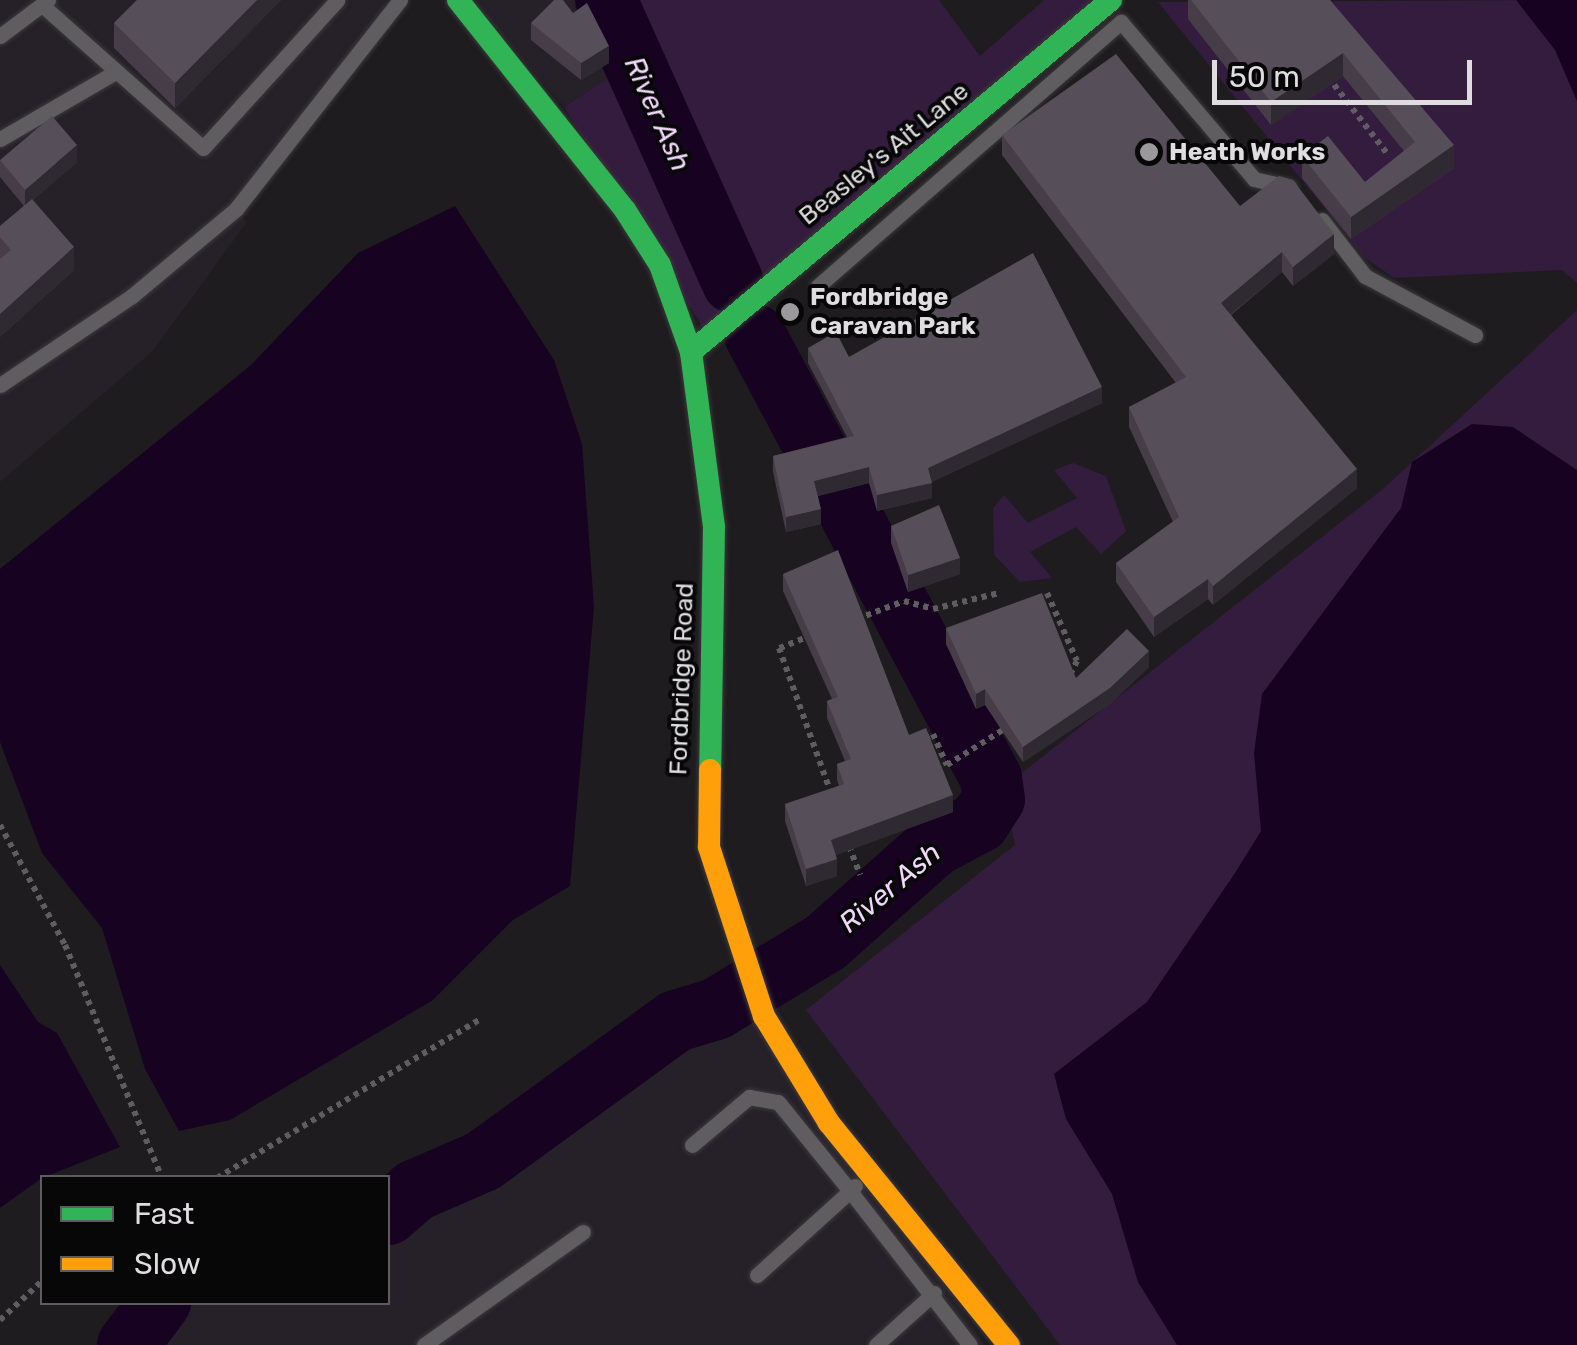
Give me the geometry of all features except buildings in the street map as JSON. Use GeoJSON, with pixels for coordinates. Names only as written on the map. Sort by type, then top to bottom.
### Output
{"type":"FeatureCollection","features":[{"type":"Feature","properties":{"kind":"street","name":"Fordbridge Road"},"geometry":{"type":"LineString","coordinates":[[458,0],[625,210],[660,265],[691,352],[714,527],[708,847],[731,936],[764,1016],[870,1173],[1010,1345]]}},
{"type":"Feature","properties":{"kind":"street","name":"Beasley's Ait Lane"},"geometry":{"type":"LineString","coordinates":[[691,352],[1111,0]]}},
{"type":"Feature","properties":{"kind":"lane"},"geometry":{"type":"LineString","coordinates":[[0,36],[45,3],[114,74],[203,148],[337,0]]}},
{"type":"Feature","properties":{"kind":"lane"},"geometry":{"type":"LineString","coordinates":[[0,385],[132,296],[236,209],[400,0]]}},
{"type":"Feature","properties":{"kind":"lane"},"geometry":{"type":"LineString","coordinates":[[818,286],[1122,22],[1254,179],[1298,189],[1365,276],[1475,335]]}},
{"type":"Feature","properties":{"kind":"lane"},"geometry":{"type":"LineString","coordinates":[[0,138],[114,74]]}},
{"type":"Feature","properties":{"kind":"lane"},"geometry":{"type":"LineString","coordinates":[[692,1145],[748,1097],[778,1102],[934,1294],[970,1345]]}},
{"type":"Feature","properties":{"kind":"lane"},"geometry":{"type":"LineString","coordinates":[[757,1275],[870,1173]]}},
{"type":"Feature","properties":{"kind":"lane"},"geometry":{"type":"LineString","coordinates":[[424,1345],[583,1232]]}},
{"type":"Feature","properties":{"kind":"lane"},"geometry":{"type":"LineString","coordinates":[[876,1345],[934,1294]]}},
{"type":"Feature","properties":{"kind":"path"},"geometry":{"type":"LineString","coordinates":[[1317,62],[1388,156]]}},
{"type":"Feature","properties":{"kind":"path"},"geometry":{"type":"LineString","coordinates":[[846,622],[897,603],[942,608],[999,593]]}},
{"type":"Feature","properties":{"kind":"path"},"geometry":{"type":"LineString","coordinates":[[1046,594],[1077,661],[1062,691]]}},
{"type":"Feature","properties":{"kind":"path"},"geometry":{"type":"LineString","coordinates":[[830,629],[780,648],[838,811]]}},
{"type":"Feature","properties":{"kind":"path"},"geometry":{"type":"LineString","coordinates":[[916,742],[933,734],[947,765],[1020,719]]}},
{"type":"Feature","properties":{"kind":"path"},"geometry":{"type":"LineString","coordinates":[[826,779],[844,771]]}},
{"type":"Feature","properties":{"kind":"path"},"geometry":{"type":"LineString","coordinates":[[0,826],[65,946],[161,1175]]}},
{"type":"Feature","properties":{"kind":"path"},"geometry":{"type":"LineString","coordinates":[[843,827],[860,875]]}},
{"type":"Feature","properties":{"kind":"path"},"geometry":{"type":"LineString","coordinates":[[222,1175],[482,1019]]}},
{"type":"Feature","properties":{"kind":"path"},"geometry":{"type":"LineString","coordinates":[[0,1320],[40,1282]]}},
{"type":"Feature","properties":{"kind":"shaded area"},"geometry":{"type":"Polygon","coordinates":[[[0,0],[387,0],[369,39],[236,209],[247,222],[152,352],[0,482],[0,0]]]}},
{"type":"Feature","properties":{"kind":"shaded area"},"geometry":{"type":"Polygon","coordinates":[[[472,0],[585,0],[619,71],[564,107],[472,0]]]}},
{"type":"Feature","properties":{"kind":"shaded area"},"geometry":{"type":"Polygon","coordinates":[[[585,0],[939,0],[980,56],[1044,0],[1117,0],[709,337],[564,107],[619,71],[585,0]]]}},
{"type":"Feature","properties":{"kind":"shaded area"},"geometry":{"type":"Polygon","coordinates":[[[1516,0],[1577,0],[1577,101],[1555,50],[1516,0]]]}},
{"type":"Feature","properties":{"kind":"shaded area"},"geometry":{"type":"Polygon","coordinates":[[[1577,0],[1577,283],[1562,270],[1394,278],[1365,258],[1158,2],[1577,0]]]}},
{"type":"Feature","properties":{"kind":"shaded area"},"geometry":{"type":"Polygon","coordinates":[[[455,206],[554,360],[582,444],[594,607],[570,886],[513,920],[433,1000],[230,1120],[179,1131],[145,1069],[102,928],[42,853],[0,742],[0,569],[251,365],[358,253],[455,206]]]}},
{"type":"Feature","properties":{"kind":"shaded area"},"geometry":{"type":"Polygon","coordinates":[[[1577,310],[1577,1345],[1060,1345],[806,1010],[1015,845],[1004,787],[1383,489],[1577,310]]]}},
{"type":"Feature","properties":{"kind":"shaded area"},"geometry":{"type":"Polygon","coordinates":[[[1472,424],[1513,427],[1577,470],[1577,1345],[1177,1345],[1138,1282],[1112,1194],[1066,1119],[1054,1074],[1147,1002],[1235,873],[1261,831],[1254,753],[1262,694],[1401,508],[1412,462],[1472,424]]]}},
{"type":"Feature","properties":{"kind":"shaded area"},"geometry":{"type":"Polygon","coordinates":[[[1073,463],[1106,476],[1126,531],[1101,554],[1076,527],[1030,552],[1052,578],[1020,582],[994,555],[993,508],[1004,495],[1028,523],[1077,498],[1054,470],[1073,463]]]}},
{"type":"Feature","properties":{"kind":"shaded area"},"geometry":{"type":"Polygon","coordinates":[[[0,965],[38,1022],[57,1033],[120,1147],[50,1175],[40,1175],[40,1179],[0,1208],[0,965]]]}},
{"type":"Feature","properties":{"kind":"shaded area"},"geometry":{"type":"Polygon","coordinates":[[[752,986],[985,1345],[128,1345],[158,1305],[390,1305],[390,1212],[414,1191],[483,1161],[676,1021],[752,986]]]}},
{"type":"Feature","properties":{"kind":"waterway","name":"River Ash"},"geometry":{"type":"LineString","coordinates":[[606,0],[733,283]]}},
{"type":"Feature","properties":{"kind":"waterway","name":"River Ash"},"geometry":{"type":"LineString","coordinates":[[390,1212],[414,1191],[483,1161],[676,1021],[716,1009],[826,942],[934,846],[979,822],[994,799],[991,778],[755,335]]}},
{"type":"Feature","properties":{"kind":"waterway","name":"River Ash"},"geometry":{"type":"LineString","coordinates":[[128,1345],[158,1305]]}},
{"type":"Feature","properties":{"kind":"traffic: fast"},"geometry":{"type":"LineString","coordinates":[[458,0],[625,210],[660,265],[691,352],[714,527],[710,770]]}},
{"type":"Feature","properties":{"kind":"traffic: fast"},"geometry":{"type":"LineString","coordinates":[[691,352],[1111,0]]}},
{"type":"Feature","properties":{"kind":"traffic: slow"},"geometry":{"type":"LineString","coordinates":[[710,770],[709,847],[764,1016],[829,1123],[1009,1345]]}},
{"type":"Feature","properties":{"kind":"place","name":"Heath Works"},"geometry":{"type":"Point","coordinates":[1149,152]}},
{"type":"Feature","properties":{"kind":"place","name":"Fordbridge Caravan Park"},"geometry":{"type":"Point","coordinates":[790,312]}}]}
